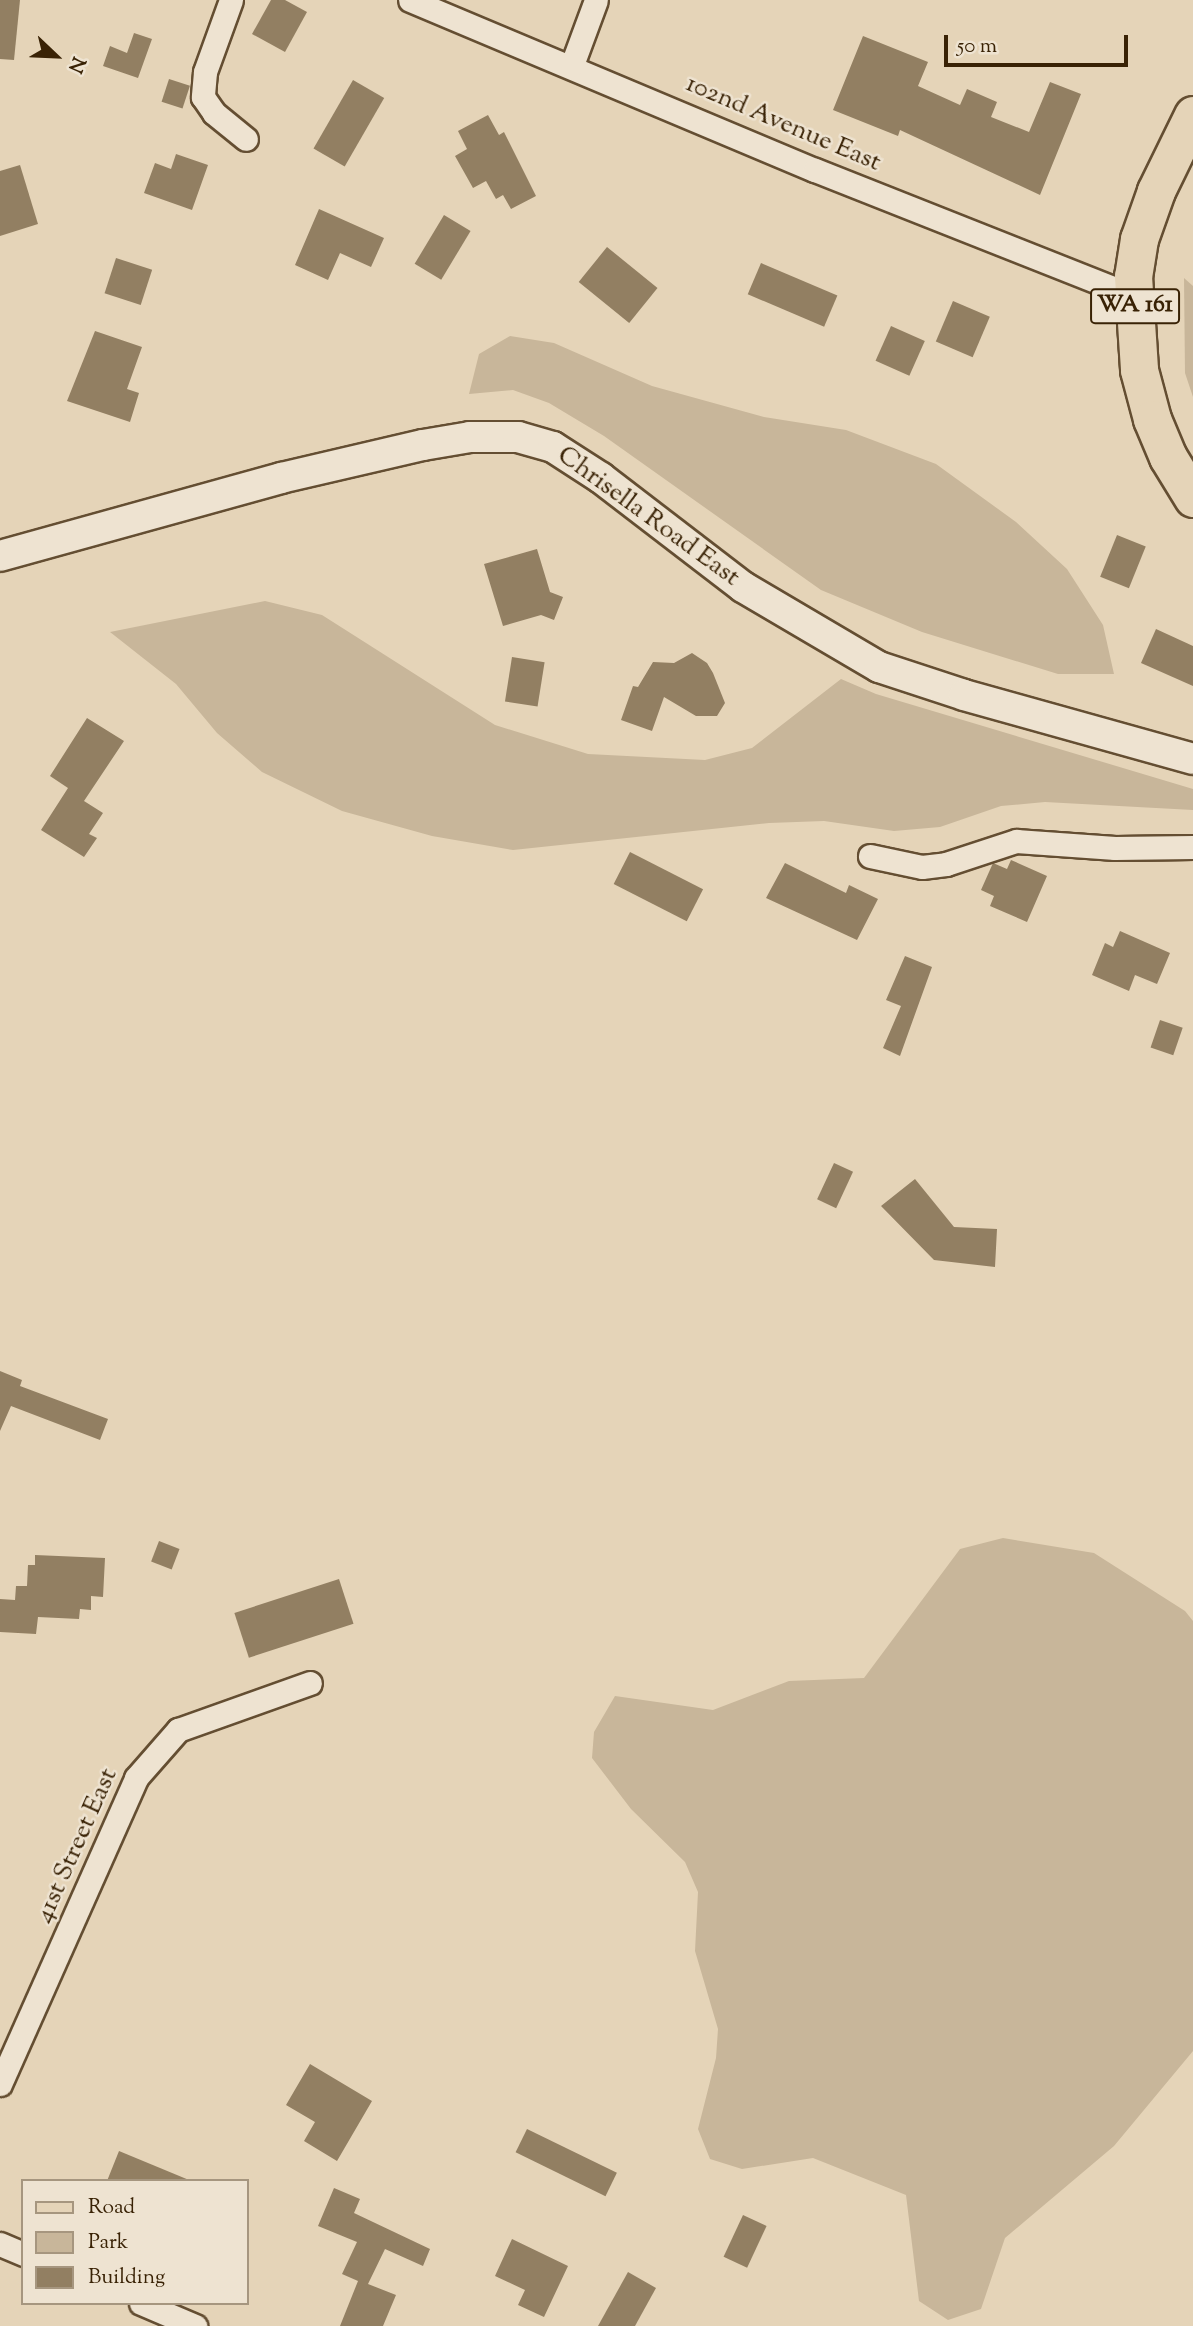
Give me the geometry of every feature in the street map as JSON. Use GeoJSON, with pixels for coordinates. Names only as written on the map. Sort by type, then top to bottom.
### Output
{"type":"FeatureCollection","features":[{"type":"Feature","properties":{"kind":"main road","name":"WA 161"},"geometry":{"type":"LineString","coordinates":[[1193,115],[1139,239],[1135,297],[1139,370],[1152,419],[1168,457],[1193,498]]}},
{"type":"Feature","properties":{"kind":"street"},"geometry":{"type":"LineString","coordinates":[[231,0],[205,72],[203,97],[214,113],[246,139]]}},
{"type":"Feature","properties":{"kind":"street","name":"102nd Avenue East"},"geometry":{"type":"LineString","coordinates":[[410,0],[572,65],[815,170],[1135,297]]}},
{"type":"Feature","properties":{"kind":"street"},"geometry":{"type":"LineString","coordinates":[[572,65],[596,0]]}},
{"type":"Feature","properties":{"kind":"street","name":"Chrisella Road East"},"geometry":{"type":"LineString","coordinates":[[0,556],[281,478],[423,445],[470,437],[518,437],[553,447],[601,478],[743,587],[878,667],[964,695],[1193,759]]}},
{"type":"Feature","properties":{"kind":"street"},"geometry":{"type":"LineString","coordinates":[[870,856],[922,867],[1016,841],[1115,848],[1193,847]]}},
{"type":"Feature","properties":{"kind":"street","name":"41st Street East"},"geometry":{"type":"LineString","coordinates":[[0,2084],[144,1768],[178,1730],[310,1683]]}},
{"type":"Feature","properties":{"kind":"street"},"geometry":{"type":"LineString","coordinates":[[0,2244],[21,2253]]}},
{"type":"Feature","properties":{"kind":"street"},"geometry":{"type":"LineString","coordinates":[[146,2305],[195,2326]]}},
{"type":"Feature","properties":{"kind":"green space"},"geometry":{"type":"Polygon","coordinates":[[[1184,278],[1193,286],[1193,397],[1185,373],[1184,278]]]}},
{"type":"Feature","properties":{"kind":"green space"},"geometry":{"type":"Polygon","coordinates":[[[510,336],[554,343],[652,386],[764,417],[846,430],[936,464],[1016,522],[1067,569],[1103,625],[1114,674],[1058,674],[922,632],[821,590],[604,436],[549,403],[513,390],[469,394],[479,354],[510,336]]]}},
{"type":"Feature","properties":{"kind":"green space"},"geometry":{"type":"Polygon","coordinates":[[[265,601],[322,615],[495,725],[588,754],[705,760],[752,748],[841,679],[876,694],[1193,789],[1193,810],[1045,802],[1001,806],[940,827],[894,831],[824,821],[769,823],[513,850],[432,836],[342,811],[262,772],[217,733],[176,684],[110,632],[265,601]]]}},
{"type":"Feature","properties":{"kind":"green space"},"geometry":{"type":"Polygon","coordinates":[[[1003,1538],[1094,1553],[1185,1611],[1193,1621],[1193,2051],[1114,2146],[1005,2238],[981,2309],[948,2320],[919,2301],[906,2195],[813,2158],[742,2169],[710,2159],[698,2129],[716,2058],[718,2029],[695,1951],[698,1892],[685,1862],[631,1809],[592,1758],[594,1732],[615,1696],[713,1710],[789,1681],[864,1678],[960,1549],[1003,1538]]]}},
{"type":"Feature","properties":{"kind":"building"},"geometry":{"type":"Polygon","coordinates":[[[0,0],[20,0],[14,60],[0,59],[0,0]]]}},
{"type":"Feature","properties":{"kind":"building"},"geometry":{"type":"Polygon","coordinates":[[[271,0],[285,0],[307,12],[285,52],[252,34],[271,0]]]}},
{"type":"Feature","properties":{"kind":"building"},"geometry":{"type":"Polygon","coordinates":[[[134,33],[152,39],[138,78],[103,66],[110,46],[127,53],[134,33]]]}},
{"type":"Feature","properties":{"kind":"building"},"geometry":{"type":"Polygon","coordinates":[[[863,36],[928,62],[918,86],[960,105],[967,89],[997,102],[991,117],[1029,132],[1050,82],[1081,94],[1040,195],[900,130],[898,136],[833,110],[863,36]]]}},
{"type":"Feature","properties":{"kind":"building"},"geometry":{"type":"Polygon","coordinates":[[[169,79],[190,86],[183,109],[162,102],[169,79]]]}},
{"type":"Feature","properties":{"kind":"building"},"geometry":{"type":"Polygon","coordinates":[[[353,80],[384,98],[345,166],[314,148],[353,80]]]}},
{"type":"Feature","properties":{"kind":"building"},"geometry":{"type":"Polygon","coordinates":[[[488,115],[499,135],[504,132],[536,196],[511,209],[503,195],[496,199],[486,181],[473,188],[455,156],[467,149],[458,131],[488,115]]]}},
{"type":"Feature","properties":{"kind":"building"},"geometry":{"type":"Polygon","coordinates":[[[176,154],[208,165],[192,210],[144,193],[155,163],[171,169],[176,154]]]}},
{"type":"Feature","properties":{"kind":"building"},"geometry":{"type":"Polygon","coordinates":[[[20,165],[38,224],[0,236],[0,171],[20,165]]]}},
{"type":"Feature","properties":{"kind":"building"},"geometry":{"type":"Polygon","coordinates":[[[319,209],[384,238],[371,267],[340,253],[328,280],[295,265],[319,209]]]}},
{"type":"Feature","properties":{"kind":"building"},"geometry":{"type":"Polygon","coordinates":[[[444,215],[471,231],[441,280],[415,264],[444,215]]]}},
{"type":"Feature","properties":{"kind":"building"},"geometry":{"type":"Polygon","coordinates":[[[607,247],[658,288],[629,323],[579,282],[607,247]]]}},
{"type":"Feature","properties":{"kind":"building"},"geometry":{"type":"Polygon","coordinates":[[[116,258],[152,270],[141,305],[105,293],[116,258]]]}},
{"type":"Feature","properties":{"kind":"building"},"geometry":{"type":"Polygon","coordinates":[[[761,263],[837,295],[824,327],[748,294],[761,263]]]}},
{"type":"Feature","properties":{"kind":"building"},"geometry":{"type":"Polygon","coordinates":[[[953,301],[990,317],[973,357],[936,342],[953,301]]]}},
{"type":"Feature","properties":{"kind":"building"},"geometry":{"type":"Polygon","coordinates":[[[891,326],[925,341],[909,376],[876,361],[891,326]]]}},
{"type":"Feature","properties":{"kind":"building"},"geometry":{"type":"Polygon","coordinates":[[[95,331],[142,347],[127,389],[139,393],[130,422],[67,401],[95,331]]]}},
{"type":"Feature","properties":{"kind":"building"},"geometry":{"type":"Polygon","coordinates":[[[1117,535],[1146,547],[1129,588],[1100,577],[1117,535]]]}},
{"type":"Feature","properties":{"kind":"building"},"geometry":{"type":"Polygon","coordinates":[[[537,549],[550,592],[563,597],[554,620],[541,615],[503,626],[484,564],[537,549]]]}},
{"type":"Feature","properties":{"kind":"building"},"geometry":{"type":"Polygon","coordinates":[[[1156,629],[1193,646],[1193,686],[1141,663],[1156,629]]]}},
{"type":"Feature","properties":{"kind":"building"},"geometry":{"type":"Polygon","coordinates":[[[692,653],[707,663],[725,703],[717,716],[696,716],[664,697],[652,731],[621,720],[633,686],[638,687],[653,662],[674,663],[692,653]]]}},
{"type":"Feature","properties":{"kind":"building"},"geometry":{"type":"Polygon","coordinates":[[[512,657],[545,662],[538,707],[505,701],[512,657]]]}},
{"type":"Feature","properties":{"kind":"building"},"geometry":{"type":"Polygon","coordinates":[[[87,718],[124,741],[84,801],[103,813],[89,834],[97,838],[84,857],[41,830],[68,788],[50,776],[87,718]]]}},
{"type":"Feature","properties":{"kind":"building"},"geometry":{"type":"Polygon","coordinates":[[[630,852],[703,889],[687,921],[614,884],[630,852]]]}},
{"type":"Feature","properties":{"kind":"building"},"geometry":{"type":"Polygon","coordinates":[[[1011,860],[1047,876],[1027,922],[990,906],[994,896],[981,890],[993,863],[1007,869],[1011,860]]]}},
{"type":"Feature","properties":{"kind":"building"},"geometry":{"type":"Polygon","coordinates":[[[785,863],[846,893],[849,885],[878,899],[857,940],[766,898],[785,863]]]}},
{"type":"Feature","properties":{"kind":"building"},"geometry":{"type":"Polygon","coordinates":[[[1120,931],[1170,953],[1157,984],[1135,975],[1129,991],[1092,975],[1105,943],[1113,947],[1120,931]]]}},
{"type":"Feature","properties":{"kind":"building"},"geometry":{"type":"Polygon","coordinates":[[[905,956],[932,967],[900,1056],[883,1048],[901,1006],[886,1000],[905,956]]]}},
{"type":"Feature","properties":{"kind":"building"},"geometry":{"type":"Polygon","coordinates":[[[1160,1020],[1183,1028],[1173,1055],[1151,1047],[1160,1020]]]}},
{"type":"Feature","properties":{"kind":"building"},"geometry":{"type":"Polygon","coordinates":[[[834,1163],[853,1172],[836,1208],[817,1199],[834,1163]]]}},
{"type":"Feature","properties":{"kind":"building"},"geometry":{"type":"Polygon","coordinates":[[[915,1179],[954,1227],[997,1229],[995,1267],[934,1260],[881,1206],[915,1179]]]}},
{"type":"Feature","properties":{"kind":"building"},"geometry":{"type":"Polygon","coordinates":[[[0,1371],[22,1380],[20,1386],[108,1419],[100,1440],[11,1406],[0,1431],[0,1371]]]}},
{"type":"Feature","properties":{"kind":"building"},"geometry":{"type":"Polygon","coordinates":[[[159,1541],[180,1549],[172,1569],[151,1562],[159,1541]]]}},
{"type":"Feature","properties":{"kind":"building"},"geometry":{"type":"Polygon","coordinates":[[[35,1555],[105,1558],[103,1597],[91,1596],[91,1610],[80,1609],[79,1619],[38,1617],[36,1634],[0,1632],[0,1599],[15,1600],[16,1586],[27,1586],[28,1565],[35,1565],[35,1555]]]}},
{"type":"Feature","properties":{"kind":"building"},"geometry":{"type":"Polygon","coordinates":[[[339,1579],[354,1624],[249,1658],[234,1613],[339,1579]]]}},
{"type":"Feature","properties":{"kind":"building"},"geometry":{"type":"Polygon","coordinates":[[[310,2064],[372,2101],[337,2161],[304,2141],[315,2122],[286,2105],[310,2064]]]}},
{"type":"Feature","properties":{"kind":"building"},"geometry":{"type":"Polygon","coordinates":[[[527,2129],[617,2173],[605,2196],[516,2152],[527,2129]]]}},
{"type":"Feature","properties":{"kind":"building"},"geometry":{"type":"Polygon","coordinates":[[[119,2151],[187,2179],[108,2179],[119,2151]]]}},
{"type":"Feature","properties":{"kind":"building"},"geometry":{"type":"Polygon","coordinates":[[[334,2188],[360,2199],[354,2213],[430,2249],[423,2266],[385,2249],[368,2284],[396,2295],[383,2326],[340,2326],[358,2281],[342,2274],[357,2242],[318,2226],[334,2188]]]}},
{"type":"Feature","properties":{"kind":"building"},"geometry":{"type":"Polygon","coordinates":[[[743,2215],[767,2226],[747,2268],[724,2257],[743,2215]]]}},
{"type":"Feature","properties":{"kind":"building"},"geometry":{"type":"Polygon","coordinates":[[[512,2239],[568,2266],[544,2317],[518,2305],[525,2290],[495,2276],[512,2239]]]}},
{"type":"Feature","properties":{"kind":"building"},"geometry":{"type":"Polygon","coordinates":[[[628,2272],[656,2288],[635,2326],[598,2326],[628,2272]]]}}]}
